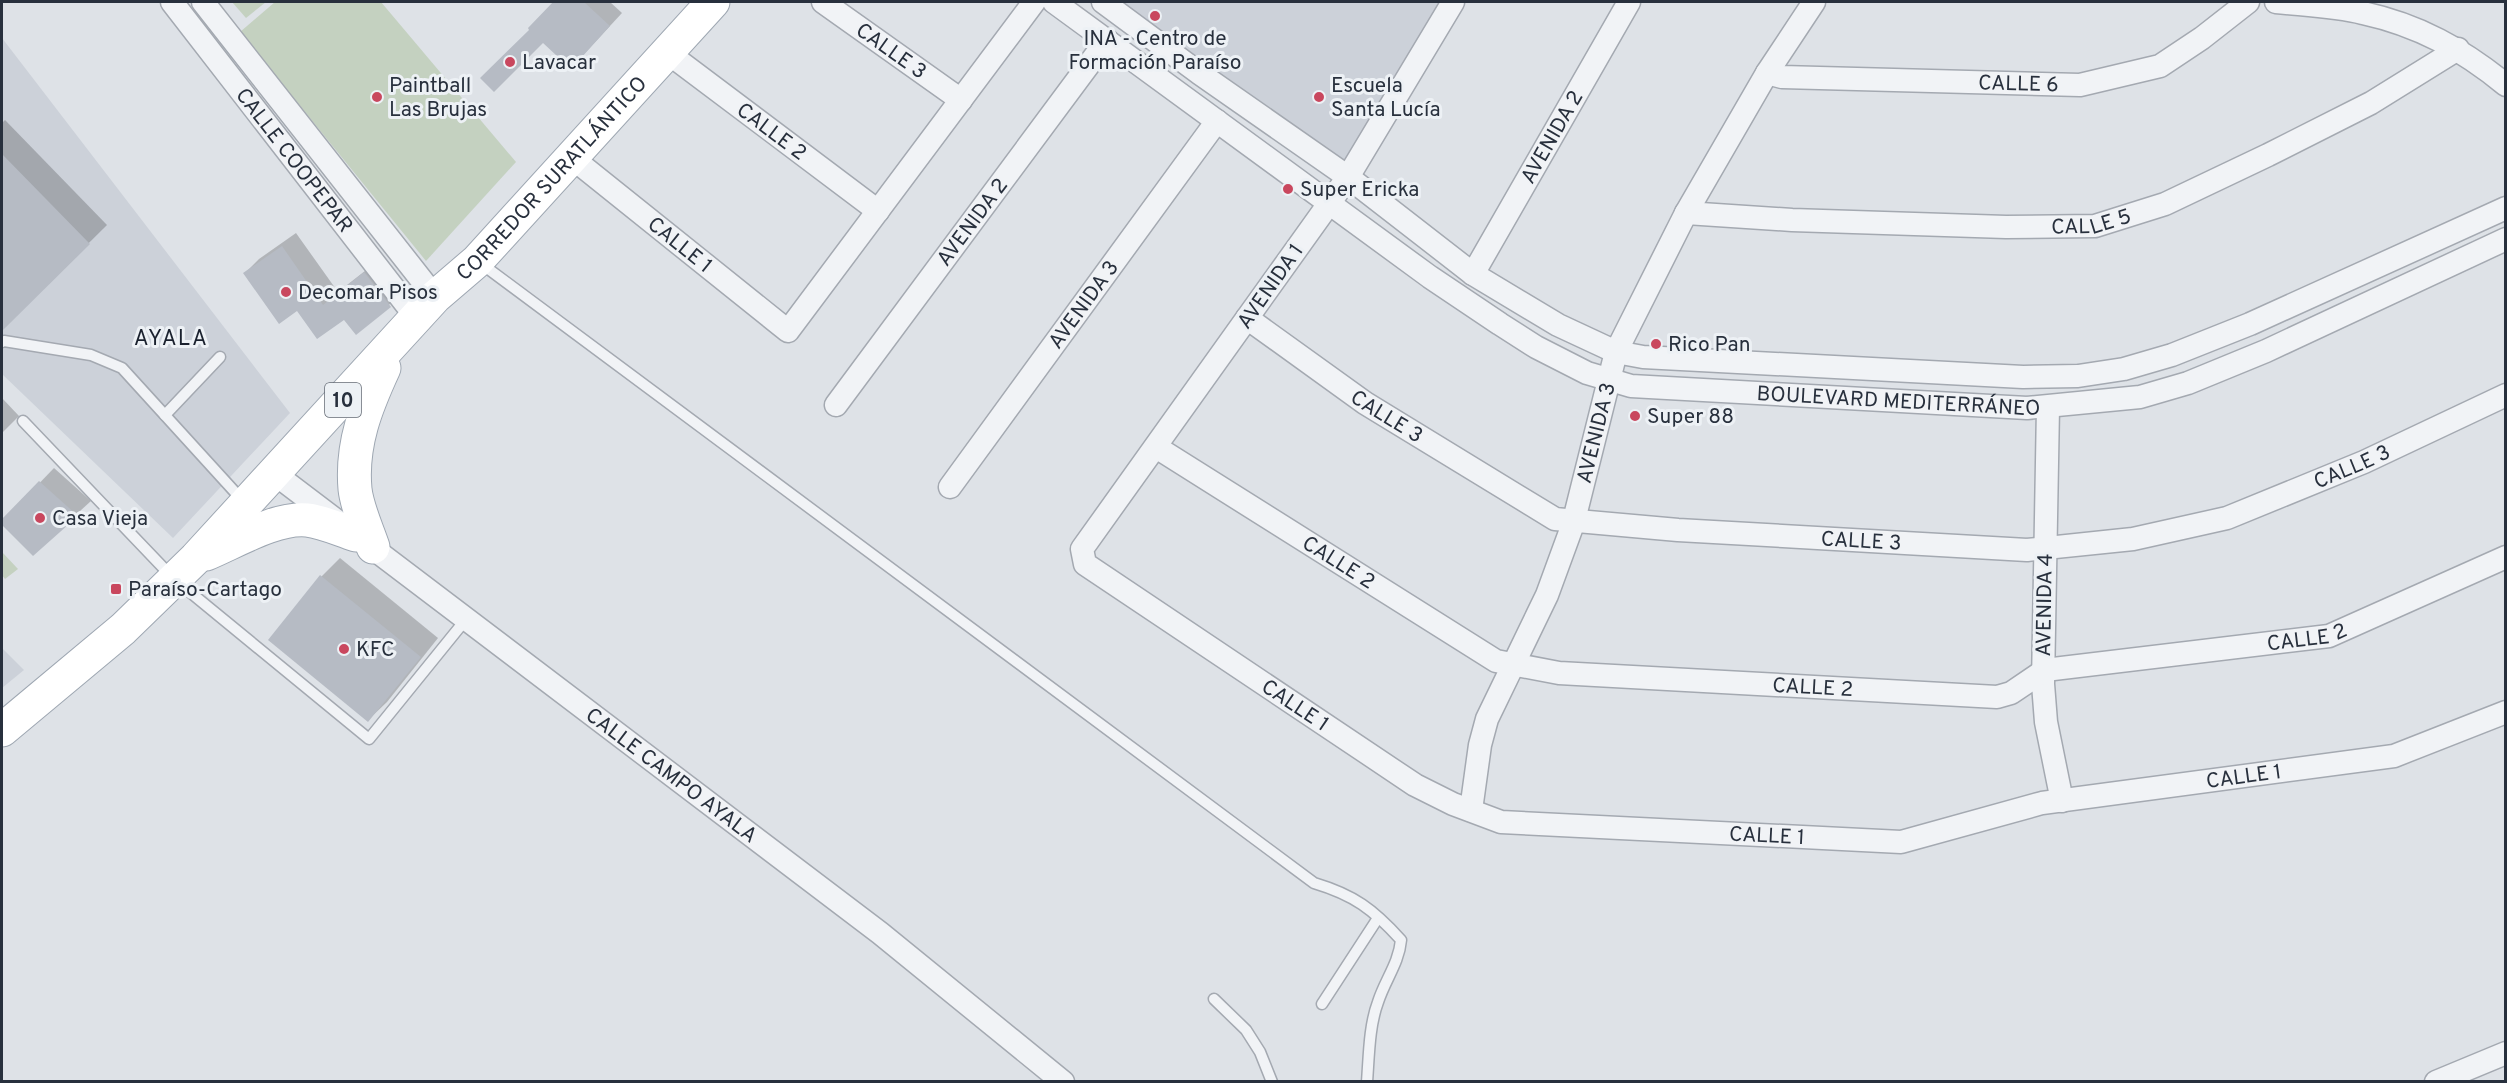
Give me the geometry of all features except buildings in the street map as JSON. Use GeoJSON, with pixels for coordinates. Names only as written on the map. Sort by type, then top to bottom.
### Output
{"type":"FeatureCollection","features":[{"type":"Feature","properties":{"kind":"main road","name":"CORREDOR SURATLÁNTICO"},"geometry":{"type":"LineString","coordinates":[[2,730],[123,629],[185,569],[275,474],[416,318],[477,261],[713,2]]}},
{"type":"Feature","properties":{"kind":"main road"},"geometry":{"type":"LineString","coordinates":[[364,541],[355,489],[357,436],[363,415],[416,318]]}},
{"type":"Feature","properties":{"kind":"main road"},"geometry":{"type":"LineString","coordinates":[[185,569],[278,523],[297,520],[323,524],[364,541]]}},
{"type":"Feature","properties":{"kind":"street","name":"CALLE COOPEPAR"},"geometry":{"type":"LineString","coordinates":[[172,2],[416,318]]}},
{"type":"Feature","properties":{"kind":"street"},"geometry":{"type":"LineString","coordinates":[[203,2],[416,318]]}},
{"type":"Feature","properties":{"kind":"street","name":"CALLE 3"},"geometry":{"type":"LineString","coordinates":[[823,2],[962,100]]}},
{"type":"Feature","properties":{"kind":"street"},"geometry":{"type":"LineString","coordinates":[[878,211],[1034,2]]}},
{"type":"Feature","properties":{"kind":"street","name":"BOULEVARD MEDITERRÁNEO"},"geometry":{"type":"LineString","coordinates":[[1054,2],[1430,277],[1536,347],[1587,373],[1643,386],[2027,408],[2140,397],[2188,383],[2320,327],[2505,239]]}},
{"type":"Feature","properties":{"kind":"street","name":"BOULEVARD MEDITERRÁNEO"},"geometry":{"type":"LineString","coordinates":[[1103,2],[1199,74],[1348,177],[1473,274],[1558,325],[1616,352],[1643,357],[2023,377],[2078,376],[2124,369],[2172,355],[2250,324],[2505,208]]}},
{"type":"Feature","properties":{"kind":"street","name":"AVENIDA 1"},"geometry":{"type":"LineString","coordinates":[[1085,564],[1082,549],[1348,177],[1453,2]]}},
{"type":"Feature","properties":{"kind":"street","name":"AVENIDA 2"},"geometry":{"type":"LineString","coordinates":[[1473,274],[1629,2]]}},
{"type":"Feature","properties":{"kind":"street","name":"AVENIDA 3"},"geometry":{"type":"LineString","coordinates":[[1470,810],[1480,745],[1487,719],[1547,595],[1574,521],[1611,380],[1616,352],[1686,213],[1767,73],[1814,2]]}},
{"type":"Feature","properties":{"kind":"street","name":"CALLE 6"},"geometry":{"type":"LineString","coordinates":[[1767,73],[1782,77],[2080,84],[2160,66],[2202,38],[2248,2]]}},
{"type":"Feature","properties":{"kind":"street"},"geometry":{"type":"LineString","coordinates":[[2276,2],[2361,12],[2410,26],[2458,49],[2505,85]]}},
{"type":"Feature","properties":{"kind":"street","name":"AVENIDA 2"},"geometry":{"type":"LineString","coordinates":[[836,405],[1107,40]]}},
{"type":"Feature","properties":{"kind":"street","name":"CALLE 5"},"geometry":{"type":"LineString","coordinates":[[1686,213],[1792,220],[2095,226],[2165,204],[2268,155],[2371,103],[2458,49]]}},
{"type":"Feature","properties":{"kind":"street","name":"CALLE 2"},"geometry":{"type":"LineString","coordinates":[[668,53],[878,211]]}},
{"type":"Feature","properties":{"kind":"street","name":"AVENIDA 3"},"geometry":{"type":"LineString","coordinates":[[950,487],[1217,121]]}},
{"type":"Feature","properties":{"kind":"street","name":"CALLE 1"},"geometry":{"type":"LineString","coordinates":[[572,157],[788,331],[878,211]]}},
{"type":"Feature","properties":{"kind":"street","name":"CALLE 3"},"geometry":{"type":"LineString","coordinates":[[1247,318],[1365,403],[1555,519],[1690,530],[2004,548],[2045,548],[2133,539],[2227,518],[2364,462],[2505,395]]}},
{"type":"Feature","properties":{"kind":"street","name":"AVENIDA 4"},"geometry":{"type":"LineString","coordinates":[[2048,407],[2043,671],[2046,722],[2062,801]]}},
{"type":"Feature","properties":{"kind":"street","name":"CALLE 2"},"geometry":{"type":"LineString","coordinates":[[1156,447],[1496,661],[1559,673],[1997,697],[2011,693],[2043,671],[2329,636],[2505,557]]}},
{"type":"Feature","properties":{"kind":"street","name":"CALLE CAMPO AYALA"},"geometry":{"type":"LineString","coordinates":[[275,474],[880,933],[1063,1082]]}},
{"type":"Feature","properties":{"kind":"street","name":"CALLE 1"},"geometry":{"type":"LineString","coordinates":[[1085,564],[1415,785],[1502,822],[1901,842],[2042,803],[2394,756],[2505,712]]}},
{"type":"Feature","properties":{"kind":"street"},"geometry":{"type":"LineString","coordinates":[[2436,1082],[2505,1053]]}},
{"type":"Feature","properties":{"kind":"lane"},"geometry":{"type":"LineString","coordinates":[[477,261],[1314,883],[1343,892],[1378,918],[1401,940],[1400,954],[1377,1003],[1370,1041],[1367,1082]]}},
{"type":"Feature","properties":{"kind":"lane"},"geometry":{"type":"LineString","coordinates":[[2,342],[26,343],[60,351],[91,354],[122,368],[246,505]]}},
{"type":"Feature","properties":{"kind":"lane"},"geometry":{"type":"LineString","coordinates":[[165,415],[220,357]]}},
{"type":"Feature","properties":{"kind":"lane"},"geometry":{"type":"LineString","coordinates":[[23,421],[369,739],[467,618]]}},
{"type":"Feature","properties":{"kind":"lane"},"geometry":{"type":"LineString","coordinates":[[1322,1004],[1378,918]]}},
{"type":"Feature","properties":{"kind":"lane"},"geometry":{"type":"LineString","coordinates":[[1214,999],[1246,1030],[1260,1052],[1272,1082]]}},
{"type":"Feature","properties":{"kind":"shaded area","name":"Escuela Santa Lucía"},"geometry":{"type":"Polygon","coordinates":[[[1121,2],[1443,2],[1346,164],[1121,2]]]}},
{"type":"Feature","properties":{"kind":"shaded area"},"geometry":{"type":"Polygon","coordinates":[[[2,38],[290,413],[173,538],[2,374],[2,38]]]}},
{"type":"Feature","properties":{"kind":"shaded area"},"geometry":{"type":"Polygon","coordinates":[[[2,648],[24,670],[2,688],[2,648]]]}},
{"type":"Feature","properties":{"kind":"green space"},"geometry":{"type":"Polygon","coordinates":[[[232,2],[266,2],[246,18],[232,2]]]}},
{"type":"Feature","properties":{"kind":"green space","name":"Paintball Las Brujas"},"geometry":{"type":"Polygon","coordinates":[[[275,2],[381,2],[516,162],[426,261],[240,32],[275,2]]]}},
{"type":"Feature","properties":{"kind":"green space"},"geometry":{"type":"Polygon","coordinates":[[[2,552],[18,569],[5,579],[2,575],[2,552]]]}},
{"type":"Feature","properties":{"kind":"place","name":"INA - Centro de Formación Paraíso"},"geometry":{"type":"Point","coordinates":[1155,16]}},
{"type":"Feature","properties":{"kind":"place","name":"Lavacar"},"geometry":{"type":"Point","coordinates":[510,62]}},
{"type":"Feature","properties":{"kind":"place","name":"Paintball Las Brujas"},"geometry":{"type":"Point","coordinates":[377,97]}},
{"type":"Feature","properties":{"kind":"place","name":"Escuela Santa Lucía"},"geometry":{"type":"Point","coordinates":[1319,97]}},
{"type":"Feature","properties":{"kind":"place","name":"Super Ericka"},"geometry":{"type":"Point","coordinates":[1288,189]}},
{"type":"Feature","properties":{"kind":"place","name":"Decomar Pisos"},"geometry":{"type":"Point","coordinates":[286,292]}},
{"type":"Feature","properties":{"kind":"place","name":"Rico Pan"},"geometry":{"type":"Point","coordinates":[1656,344]}},
{"type":"Feature","properties":{"kind":"place","name":"Super 88"},"geometry":{"type":"Point","coordinates":[1635,416]}},
{"type":"Feature","properties":{"kind":"place","name":"Casa Vieja"},"geometry":{"type":"Point","coordinates":[40,518]}},
{"type":"Feature","properties":{"kind":"place","name":"Paraíso-Cartago"},"geometry":{"type":"Point","coordinates":[116,589]}},
{"type":"Feature","properties":{"kind":"place","name":"KFC"},"geometry":{"type":"Point","coordinates":[344,649]}},
{"type":"Feature","properties":{"kind":"district","name":"AYALA"},"geometry":{"type":"Point","coordinates":[171,337]}}]}
